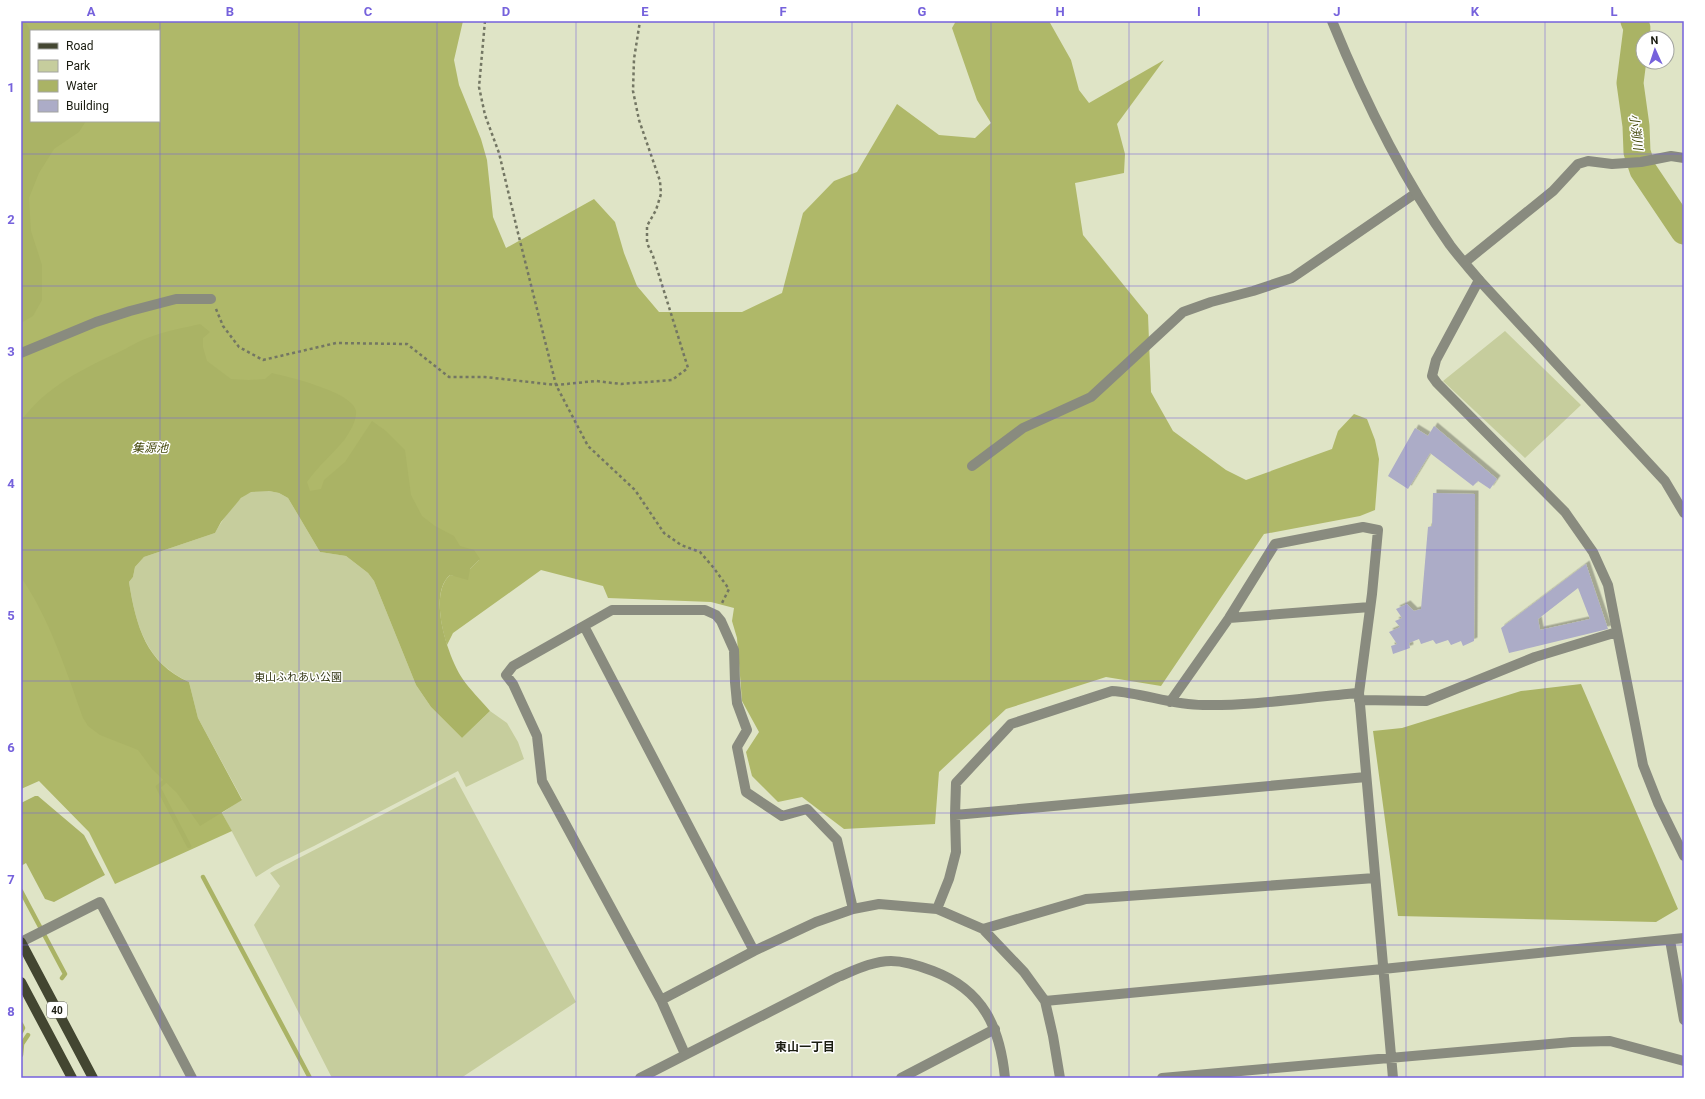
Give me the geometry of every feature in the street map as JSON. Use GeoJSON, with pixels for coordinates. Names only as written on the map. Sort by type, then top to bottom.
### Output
{"type":"FeatureCollection","features":[{"type":"Feature","properties":{"kind":"main road","name":"40"},"geometry":{"type":"LineString","coordinates":[[21,942],[93,1078]]}},
{"type":"Feature","properties":{"kind":"main road","name":"40"},"geometry":{"type":"LineString","coordinates":[[21,982],[72,1078]]}},
{"type":"Feature","properties":{"kind":"street"},"geometry":{"type":"LineString","coordinates":[[1332,21],[1354,76],[1416,193],[1450,246],[1479,280],[1665,481],[1684,513]]}},
{"type":"Feature","properties":{"kind":"street"},"geometry":{"type":"LineString","coordinates":[[1464,262],[1553,191],[1578,164],[1588,161],[1612,164],[1641,162],[1672,156],[1684,158]]}},
{"type":"Feature","properties":{"kind":"street"},"geometry":{"type":"LineString","coordinates":[[972,466],[1023,428],[1091,397],[1183,312],[1292,278],[1416,193]]}},
{"type":"Feature","properties":{"kind":"street"},"geometry":{"type":"LineString","coordinates":[[1479,280],[1436,360],[1432,376],[1437,383],[1565,512],[1593,552],[1608,585],[1643,765],[1658,803],[1684,856]]}},
{"type":"Feature","properties":{"kind":"street"},"geometry":{"type":"LineString","coordinates":[[21,353],[96,322],[130,311],[176,299],[211,299]]}},
{"type":"Feature","properties":{"kind":"street"},"geometry":{"type":"LineString","coordinates":[[1170,702],[1229,618],[1275,544],[1363,527],[1378,530],[1359,696],[1393,1078]]}},
{"type":"Feature","properties":{"kind":"street"},"geometry":{"type":"LineString","coordinates":[[1229,618],[1370,607]]}},
{"type":"Feature","properties":{"kind":"street"},"geometry":{"type":"LineString","coordinates":[[686,1054],[661,1000],[542,781],[537,736],[513,684],[506,675],[513,666],[612,610],[705,610],[716,615],[721,621],[734,650],[737,703],[747,730],[737,747],[746,792],[782,816],[807,809],[838,840],[853,909]]}},
{"type":"Feature","properties":{"kind":"street"},"geometry":{"type":"LineString","coordinates":[[584,626],[754,951]]}},
{"type":"Feature","properties":{"kind":"street"},"geometry":{"type":"LineString","coordinates":[[938,909],[949,879],[956,852],[954,815],[956,783],[1011,724],[1112,691],[1128,692],[1170,702],[1201,705],[1227,705],[1359,696],[1426,701],[1535,657],[1617,632]]}},
{"type":"Feature","properties":{"kind":"street"},"geometry":{"type":"LineString","coordinates":[[954,815],[1366,777]]}},
{"type":"Feature","properties":{"kind":"street"},"geometry":{"type":"LineString","coordinates":[[984,930],[1086,899],[1375,878]]}},
{"type":"Feature","properties":{"kind":"street"},"geometry":{"type":"LineString","coordinates":[[21,942],[100,902],[192,1078]]}},
{"type":"Feature","properties":{"kind":"street"},"geometry":{"type":"LineString","coordinates":[[661,1000],[754,951],[816,922],[853,909],[879,904],[938,909],[984,930],[1024,972],[1045,1001],[1054,1036],[1060,1078]]}},
{"type":"Feature","properties":{"kind":"street"},"geometry":{"type":"LineString","coordinates":[[1045,1001],[1383,969],[1684,938]]}},
{"type":"Feature","properties":{"kind":"street"},"geometry":{"type":"LineString","coordinates":[[1670,940],[1684,1020]]}},
{"type":"Feature","properties":{"kind":"street"},"geometry":{"type":"LineString","coordinates":[[640,1078],[838,977],[870,965],[890,961],[923,967],[960,984],[983,1008],[995,1029],[1003,1062],[1005,1078]]}},
{"type":"Feature","properties":{"kind":"street"},"geometry":{"type":"LineString","coordinates":[[901,1078],[995,1029]]}},
{"type":"Feature","properties":{"kind":"street"},"geometry":{"type":"LineString","coordinates":[[1162,1078],[1572,1042],[1610,1041],[1684,1061]]}},
{"type":"Feature","properties":{"kind":"path"},"geometry":{"type":"LineString","coordinates":[[484,21],[479,87],[485,115],[499,153],[516,229],[556,385],[588,446],[635,490],[664,533],[680,545],[700,552],[729,589],[716,615]]}},
{"type":"Feature","properties":{"kind":"path"},"geometry":{"type":"LineString","coordinates":[[211,299],[223,326],[240,347],[262,360],[336,343],[407,344],[449,377],[486,377],[556,385],[596,381],[621,384],[672,380],[688,368],[653,256],[647,243],[647,226],[656,210],[661,194],[660,181],[639,120],[633,91],[634,59],[640,21]]}},
{"type":"Feature","properties":{"kind":"green space"},"geometry":{"type":"Polygon","coordinates":[[[1505,331],[1581,405],[1525,458],[1443,381],[1505,331]]]}},
{"type":"Feature","properties":{"kind":"green space","name":"東山ふれあい公園"},"geometry":{"type":"Polygon","coordinates":[[[252,491],[269,491],[279,493],[288,498],[320,552],[346,556],[368,573],[374,581],[416,685],[431,707],[462,738],[490,711],[507,723],[518,742],[524,759],[466,787],[458,771],[275,865],[256,877],[222,813],[242,799],[198,718],[189,682],[174,674],[162,664],[146,641],[135,613],[129,582],[133,577],[135,567],[144,557],[215,533],[230,510],[245,495],[252,491]]]}},
{"type":"Feature","properties":{"kind":"green space"},"geometry":{"type":"Polygon","coordinates":[[[455,777],[576,1002],[461,1078],[332,1078],[254,925],[280,886],[270,873],[455,777]]]}},
{"type":"Feature","properties":{"kind":"shaded area"},"geometry":{"type":"Polygon","coordinates":[[[21,21],[463,21],[454,60],[459,85],[481,139],[487,160],[493,217],[506,248],[594,199],[615,222],[624,253],[637,286],[659,312],[742,312],[782,293],[803,213],[834,181],[857,172],[897,104],[939,135],[975,138],[991,123],[977,100],[952,28],[956,21],[1049,21],[1071,60],[1079,90],[1089,103],[1164,60],[1117,124],[1125,154],[1124,173],[1075,183],[1083,235],[1148,315],[1151,392],[1173,431],[1226,470],[1246,480],[1332,449],[1338,431],[1354,414],[1367,419],[1375,440],[1379,459],[1375,510],[1360,516],[1264,534],[1161,686],[1106,677],[1006,709],[939,772],[935,824],[844,829],[802,797],[778,802],[752,776],[746,752],[759,732],[742,701],[737,638],[732,621],[734,608],[711,602],[608,598],[603,586],[541,570],[453,633],[447,645],[440,608],[440,599],[445,582],[450,575],[458,576],[470,569],[479,560],[260,475],[108,529],[99,658],[222,813],[232,831],[115,884],[89,832],[39,781],[21,789],[21,21]]]}},
{"type":"Feature","properties":{"kind":"water"},"geometry":{"type":"Polygon","coordinates":[[[21,21],[25,21],[30,30],[30,122],[85,122],[79,132],[54,149],[39,173],[29,198],[31,231],[42,265],[42,300],[33,316],[21,323],[21,21]]]}},
{"type":"Feature","properties":{"kind":"water","name":"集源池"},"geometry":{"type":"Polygon","coordinates":[[[200,324],[210,332],[203,338],[203,347],[207,361],[231,379],[265,379],[272,373],[319,386],[344,398],[352,404],[356,411],[353,426],[336,450],[307,482],[310,491],[321,489],[324,480],[345,462],[372,421],[386,431],[405,450],[411,495],[422,516],[435,526],[454,536],[460,546],[474,550],[480,559],[470,569],[468,580],[450,575],[443,584],[440,596],[440,610],[442,626],[451,656],[462,678],[490,711],[462,738],[431,707],[416,685],[374,581],[368,573],[346,556],[320,552],[288,498],[279,493],[269,491],[251,492],[241,498],[221,522],[215,533],[144,557],[135,567],[133,577],[129,582],[135,614],[146,641],[153,654],[162,665],[174,674],[189,682],[198,718],[242,800],[200,826],[177,793],[152,769],[138,750],[100,735],[88,726],[83,718],[64,664],[49,628],[41,610],[21,577],[21,421],[30,409],[52,389],[77,373],[156,335],[200,324]]]}},
{"type":"Feature","properties":{"kind":"water"},"geometry":{"type":"Polygon","coordinates":[[[1581,684],[1678,909],[1656,922],[1398,916],[1373,731],[1402,728],[1521,691],[1581,684]]]}},
{"type":"Feature","properties":{"kind":"water"},"geometry":{"type":"Polygon","coordinates":[[[38,796],[84,835],[105,875],[54,902],[45,899],[26,863],[21,866],[21,803],[38,796]]]}},
{"type":"Feature","properties":{"kind":"building"},"geometry":{"type":"Polygon","coordinates":[[[1434,426],[1497,479],[1490,489],[1478,481],[1473,486],[1430,453],[1408,489],[1388,476],[1415,428],[1428,436],[1434,426]]]}},
{"type":"Feature","properties":{"kind":"building"},"geometry":{"type":"Polygon","coordinates":[[[1433,493],[1475,494],[1474,641],[1463,646],[1461,641],[1451,645],[1448,640],[1436,644],[1433,640],[1421,644],[1419,639],[1409,643],[1410,648],[1393,654],[1391,646],[1397,644],[1389,632],[1400,627],[1395,621],[1402,618],[1396,609],[1407,604],[1414,611],[1421,609],[1428,527],[1432,526],[1433,493]]]}},
{"type":"Feature","properties":{"kind":"building"},"geometry":{"type":"Polygon","coordinates":[[[1586,564],[1608,629],[1509,653],[1501,628],[1586,564]],[[1578,588],[1538,619],[1540,630],[1590,619],[1578,588]]]}},
{"type":"Feature","properties":{"kind":"waterway","name":"小渕川"},"geometry":{"type":"LineString","coordinates":[[1634,21],[1637,28],[1630,83],[1636,126],[1637,152],[1643,170],[1684,231]]}},
{"type":"Feature","properties":{"kind":"waterway"},"geometry":{"type":"LineString","coordinates":[[164,782],[158,787],[189,846]]}},
{"type":"Feature","properties":{"kind":"waterway"},"geometry":{"type":"LineString","coordinates":[[203,877],[310,1078]]}},
{"type":"Feature","properties":{"kind":"waterway"},"geometry":{"type":"LineString","coordinates":[[21,891],[65,974],[62,978]]}},
{"type":"Feature","properties":{"kind":"waterway"},"geometry":{"type":"LineString","coordinates":[[21,1024],[23,1028],[21,1032]]}},
{"type":"Feature","properties":{"kind":"waterway"},"geometry":{"type":"LineString","coordinates":[[21,1055],[22,1044],[28,1035]]}},
{"type":"Feature","properties":{"kind":"district","name":"東山一丁目"},"geometry":{"type":"Point","coordinates":[805,1047]}}]}
